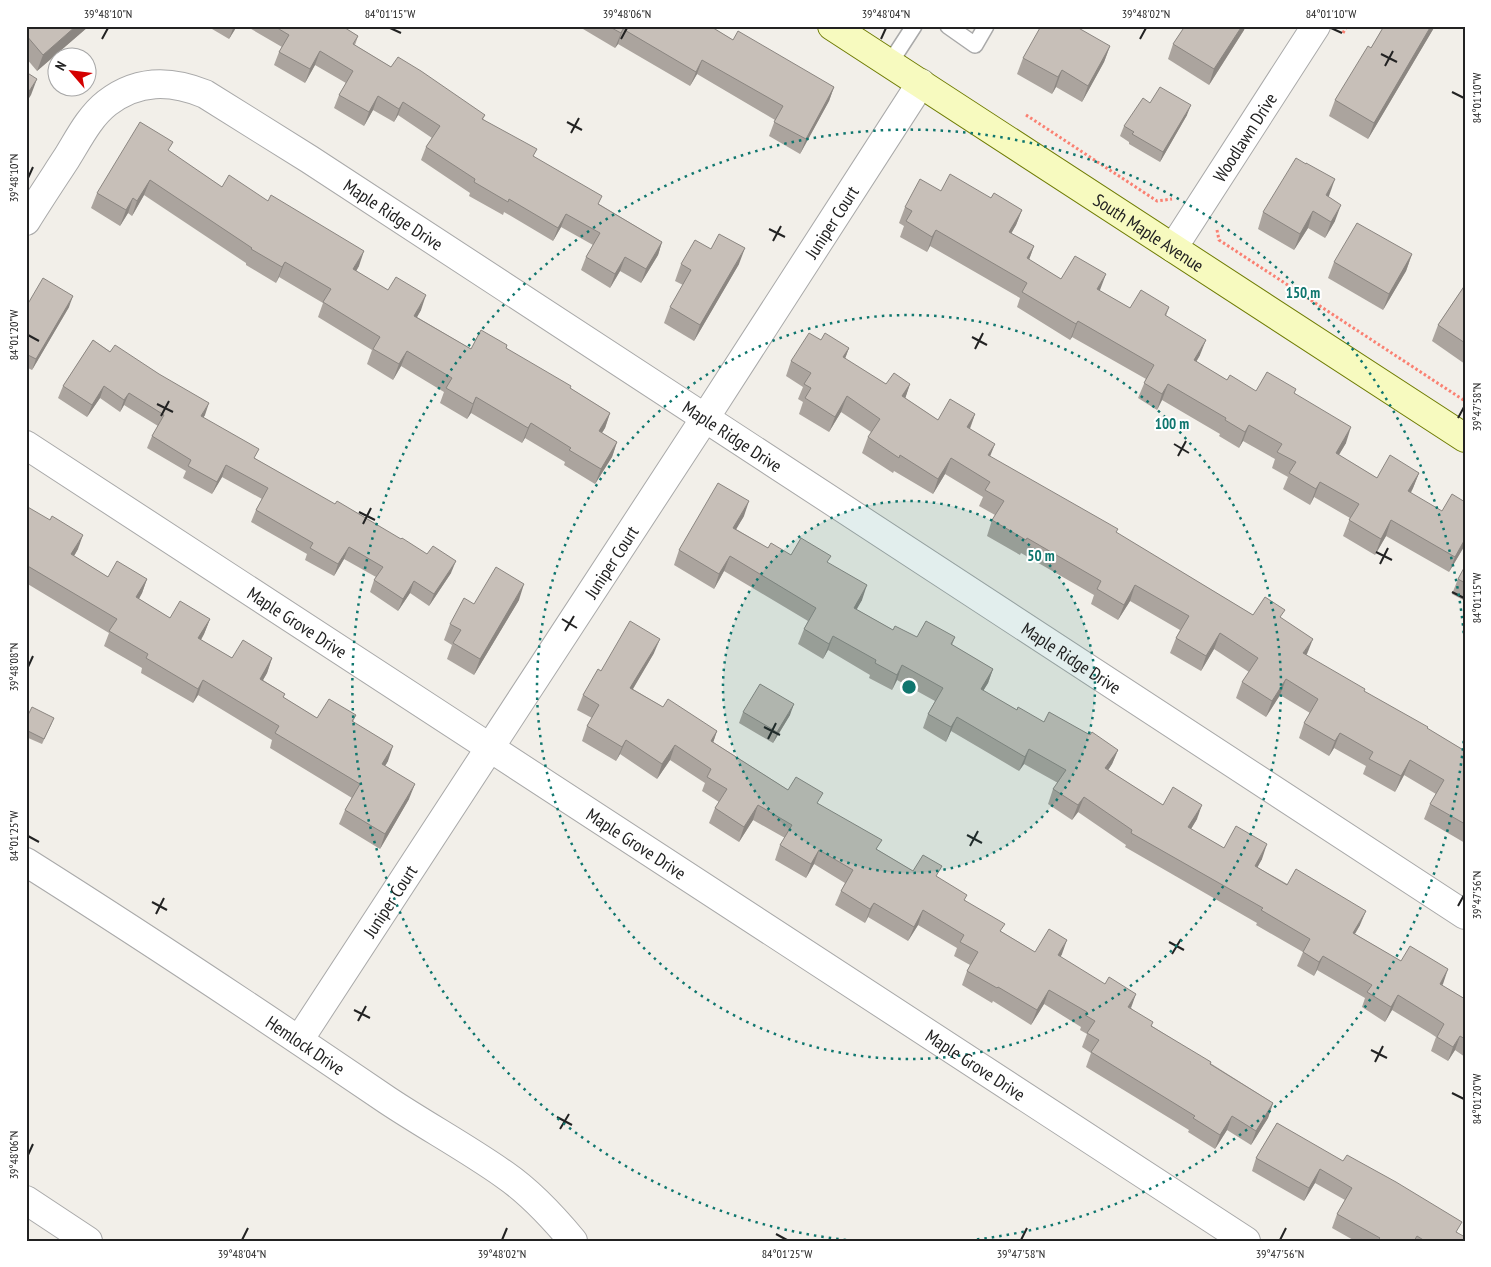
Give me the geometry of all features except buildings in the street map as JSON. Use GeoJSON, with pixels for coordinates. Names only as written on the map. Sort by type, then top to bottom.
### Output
{"type":"FeatureCollection","features":[{"type":"Feature","properties":{"kind":"main road","name":"South Maple Avenue"},"geometry":{"type":"LineString","coordinates":[[832,26],[1465,438]]}},
{"type":"Feature","properties":{"kind":"street","name":"Woodlawn Drive"},"geometry":{"type":"LineString","coordinates":[[1173,248],[1316,26]]}},
{"type":"Feature","properties":{"kind":"street","name":"Juniper Court"},"geometry":{"type":"LineString","coordinates":[[299,1040],[921,83]]}},
{"type":"Feature","properties":{"kind":"street","name":"Maple Ridge Drive"},"geometry":{"type":"LineString","coordinates":[[26,221],[82,134],[106,104],[125,92],[145,85],[167,84],[188,87],[205,94],[309,159],[1465,915]]}},
{"type":"Feature","properties":{"kind":"street","name":"Maple Grove Drive"},"geometry":{"type":"LineString","coordinates":[[26,445],[1246,1241]]}},
{"type":"Feature","properties":{"kind":"street","name":"Hemlock Drive"},"geometry":{"type":"LineString","coordinates":[[26,862],[506,1176],[539,1204],[573,1241]]}},
{"type":"Feature","properties":{"kind":"street"},"geometry":{"type":"LineString","coordinates":[[26,1200],[88,1241]]}},
{"type":"Feature","properties":{"kind":"lane"},"geometry":{"type":"LineString","coordinates":[[890,63],[914,26]]}},
{"type":"Feature","properties":{"kind":"lane"},"geometry":{"type":"LineString","coordinates":[[948,26],[975,45],[986,26]]}},
{"type":"Feature","properties":{"kind":"path"},"geometry":{"type":"LineString","coordinates":[[1026,114],[1158,201],[1174,198]]}},
{"type":"Feature","properties":{"kind":"path"},"geometry":{"type":"LineString","coordinates":[[1219,226],[1216,232],[1219,240],[1465,401]]}}]}
